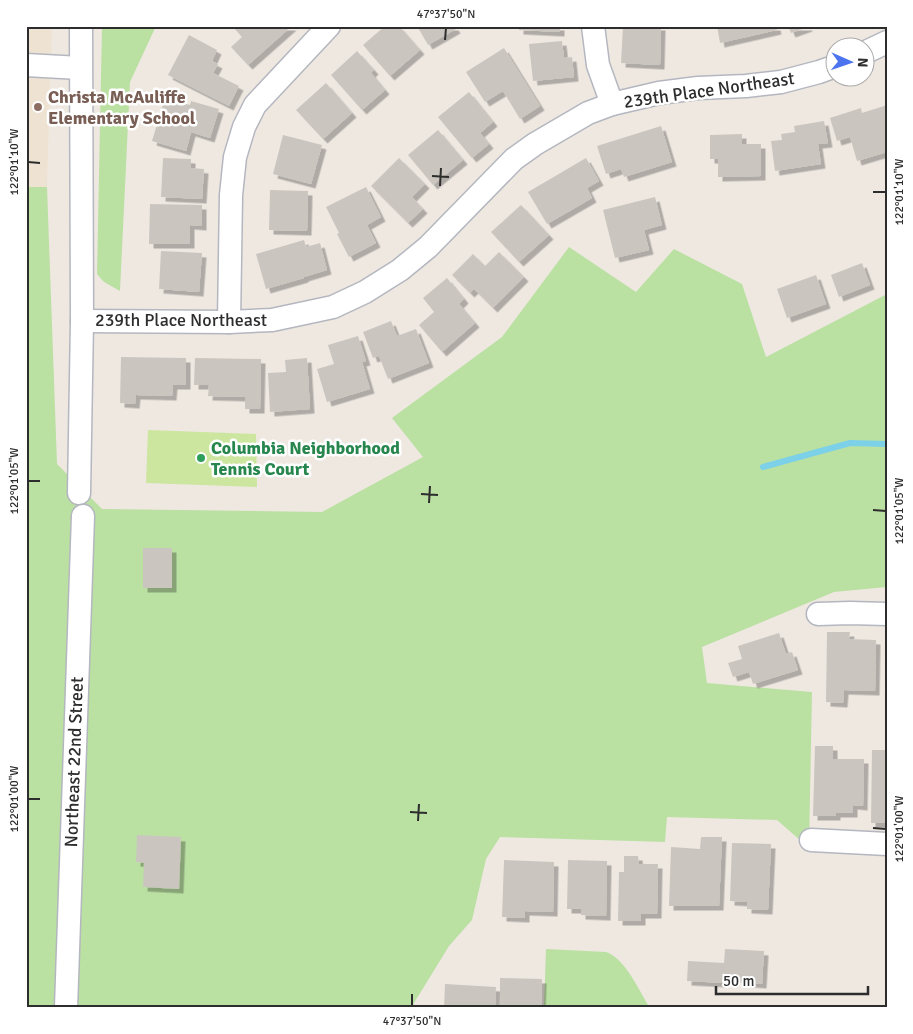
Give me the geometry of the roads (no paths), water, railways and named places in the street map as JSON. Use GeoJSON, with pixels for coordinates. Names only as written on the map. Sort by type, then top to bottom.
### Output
{"type":"FeatureCollection","features":[{"type":"Feature","properties":{"kind":"street"},"geometry":{"type":"LineString","coordinates":[[79,493],[82,321],[81,26]]}},
{"type":"Feature","properties":{"kind":"street"},"geometry":{"type":"LineString","coordinates":[[229,322],[231,195],[236,157],[244,127],[255,105],[329,26]]}},
{"type":"Feature","properties":{"kind":"street"},"geometry":{"type":"LineString","coordinates":[[593,26],[598,65],[612,104]]}},
{"type":"Feature","properties":{"kind":"street"},"geometry":{"type":"LineString","coordinates":[[26,65],[80,68]]}},
{"type":"Feature","properties":{"kind":"street","name":"239th Place Northeast"},"geometry":{"type":"LineString","coordinates":[[82,321],[229,322],[272,320],[333,307],[365,292],[400,270],[428,248],[514,159],[562,127],[588,113],[612,104],[659,93],[781,82],[826,70]]}},
{"type":"Feature","properties":{"kind":"street","name":"Northeast 22nd Street"},"geometry":{"type":"LineString","coordinates":[[66,1008],[83,516]]}},
{"type":"Feature","properties":{"kind":"street"},"geometry":{"type":"LineString","coordinates":[[818,614],[887,614]]}},
{"type":"Feature","properties":{"kind":"street"},"geometry":{"type":"LineString","coordinates":[[810,840],[887,844]]}},
{"type":"Feature","properties":{"kind":"waterway"},"geometry":{"type":"LineString","coordinates":[[763,467],[850,443],[887,444]]}},
{"type":"Feature","properties":{"kind":"place","name":"Christa McAuliffe Elementary School"},"geometry":{"type":"Point","coordinates":[38,107]}},
{"type":"Feature","properties":{"kind":"place","name":"Columbia Neighborhood Tennis Court"},"geometry":{"type":"Point","coordinates":[201,458]}}]}
